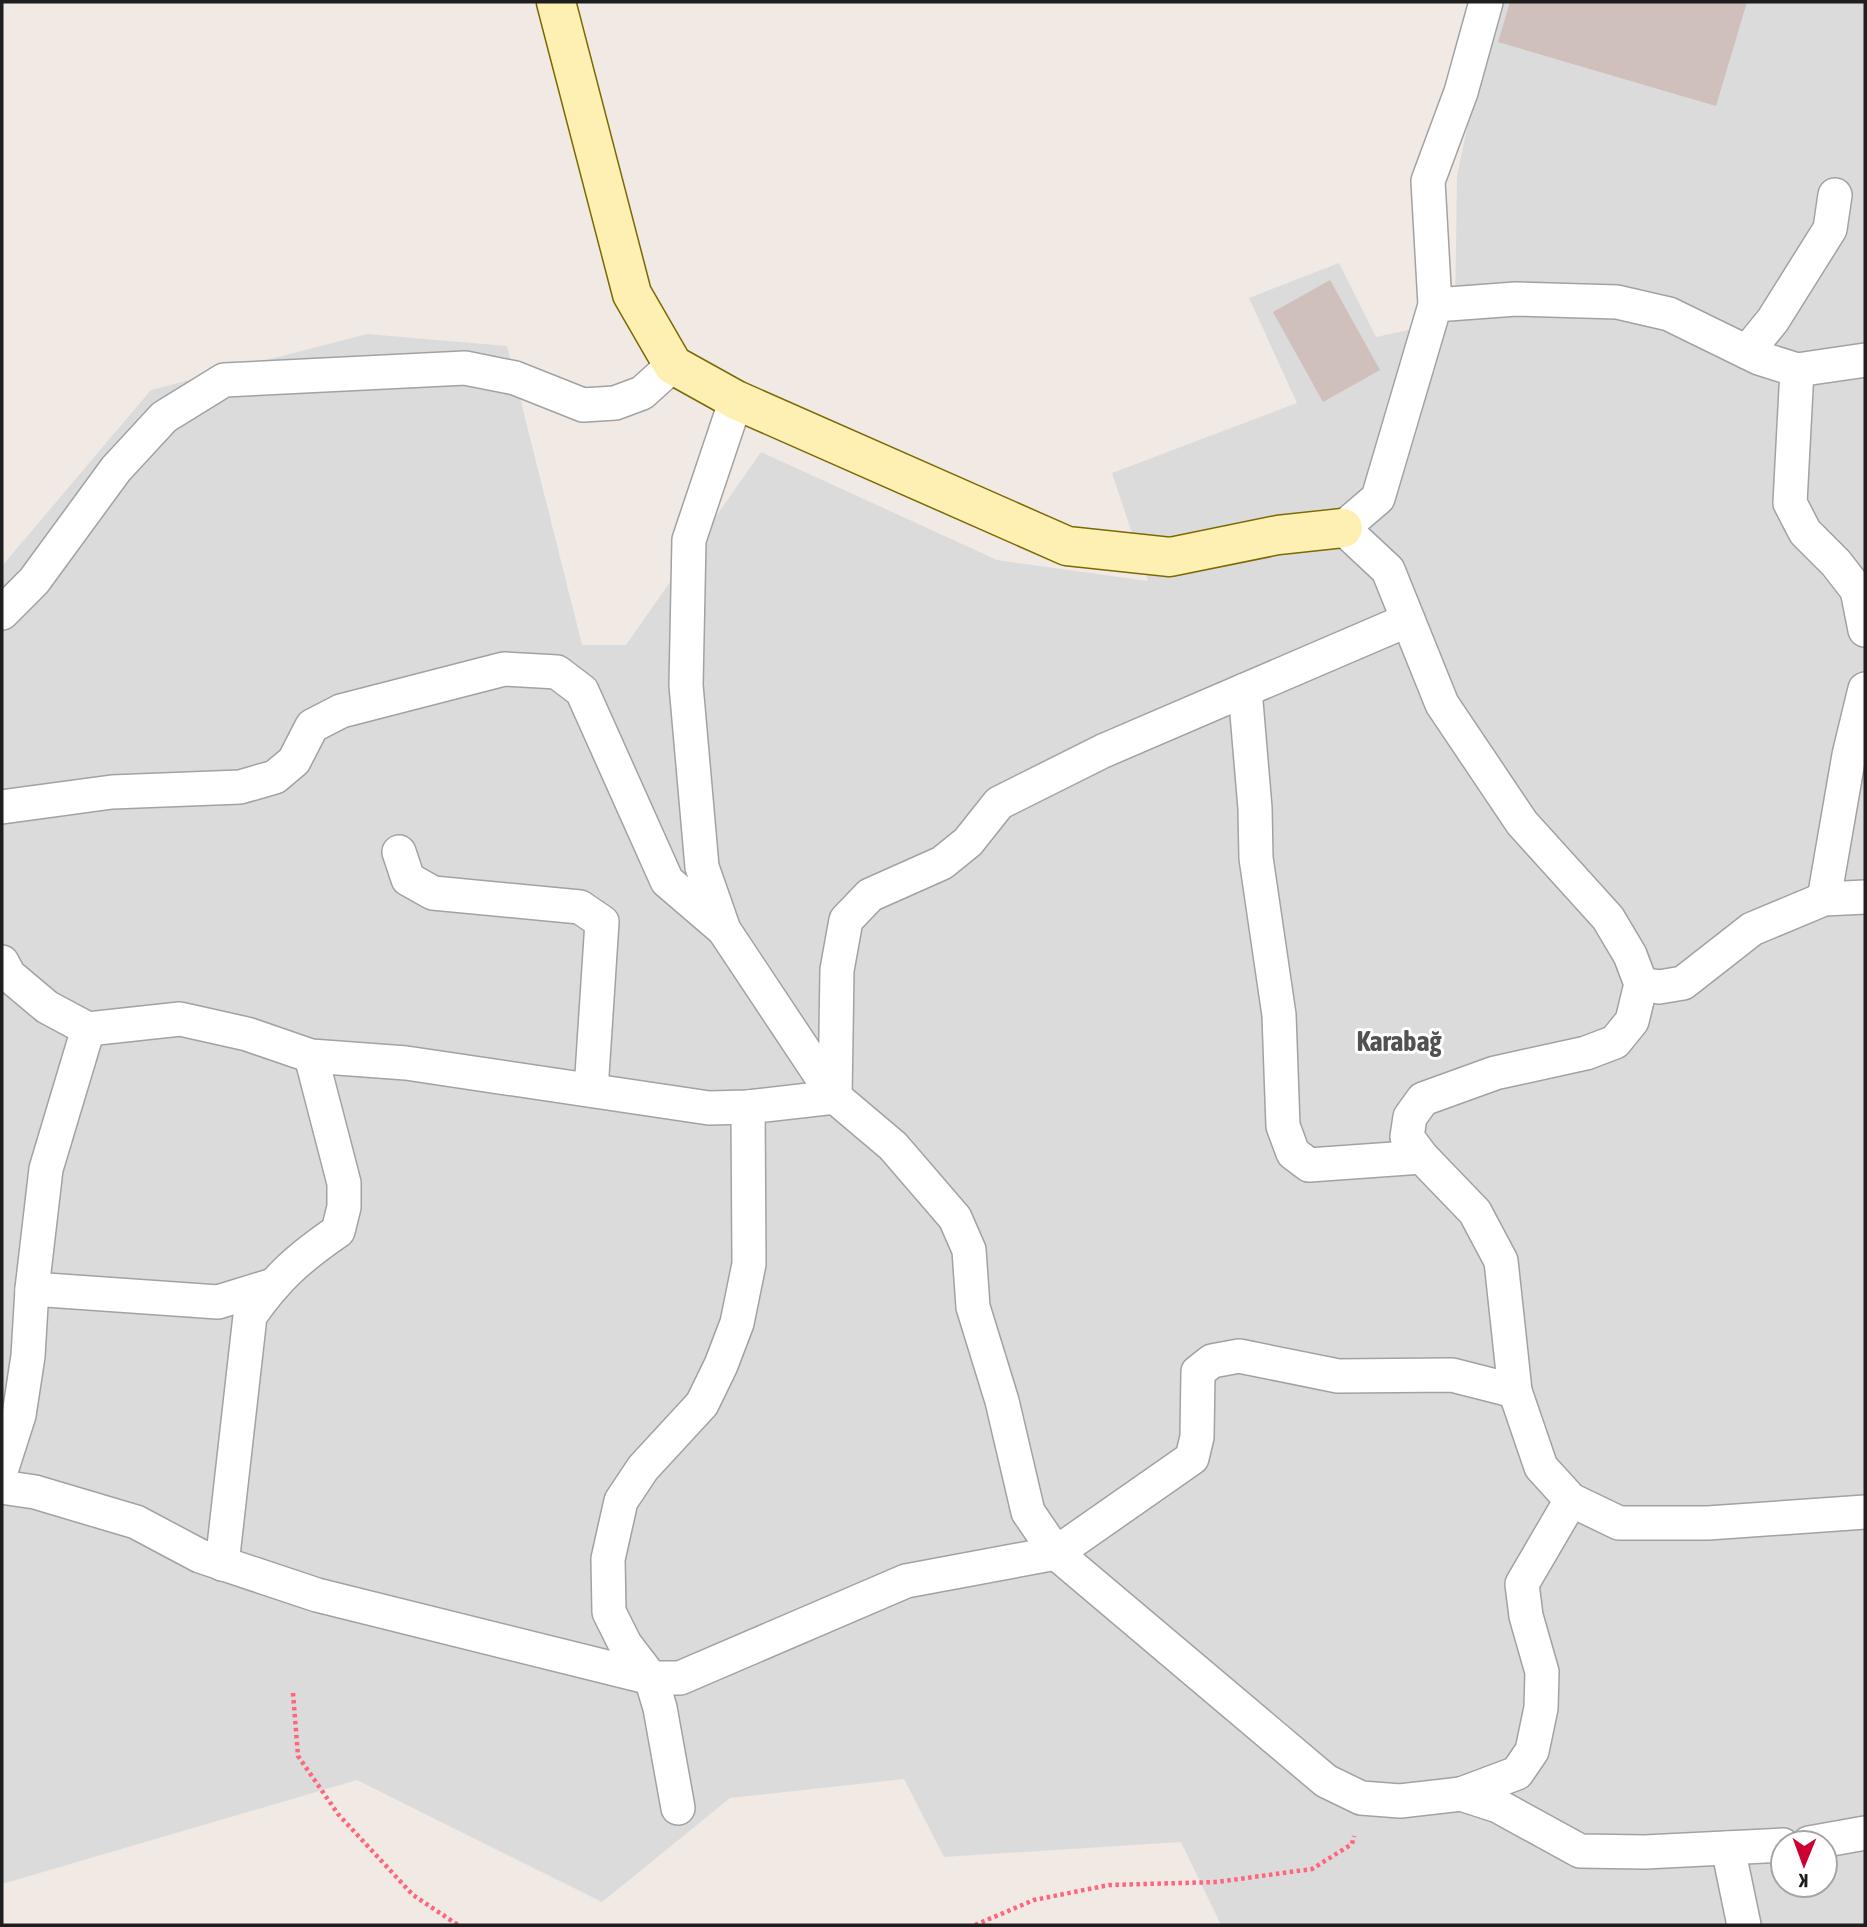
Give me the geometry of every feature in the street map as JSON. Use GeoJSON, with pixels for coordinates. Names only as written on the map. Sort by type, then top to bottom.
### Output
{"type":"FeatureCollection","features":[{"type":"Feature","properties":{"kind":"street"},"geometry":{"type":"LineString","coordinates":[[556,2],[632,294],[673,365],[736,400],[1067,546],[1170,557],[1278,535],[1343,528],[1378,498],[1435,305],[1429,181],[1461,92],[1486,2]]}},
{"type":"Feature","properties":{"kind":"street"},"geometry":{"type":"LineString","coordinates":[[1747,352],[1773,320],[1830,229],[1835,195]]}},
{"type":"Feature","properties":{"kind":"street"},"geometry":{"type":"LineString","coordinates":[[1435,305],[1516,299],[1617,302],[1669,314],[1747,352],[1797,370],[1865,360]]}},
{"type":"Feature","properties":{"kind":"street"},"geometry":{"type":"LineString","coordinates":[[2,613],[34,581],[116,469],[164,417],[224,380],[465,368],[515,378],[583,405],[615,403],[642,393],[673,365]]}},
{"type":"Feature","properties":{"kind":"street"},"geometry":{"type":"LineString","coordinates":[[1797,370],[1790,503],[1804,532],[1836,563],[1857,590],[1865,630]]}},
{"type":"Feature","properties":{"kind":"street"},"geometry":{"type":"LineString","coordinates":[[736,400],[690,540],[686,684],[702,867],[724,930],[835,1097],[893,1146],[955,1218],[969,1250],[974,1307],[1002,1401],[1028,1512],[1056,1553],[1326,1782],[1361,1798],[1400,1801],[1461,1794],[1517,1773],[1532,1751],[1541,1708],[1542,1672],[1526,1616],[1522,1584],[1570,1500]]}},
{"type":"Feature","properties":{"kind":"street"},"geometry":{"type":"LineString","coordinates":[[1343,528],[1388,570],[1442,704],[1522,823],[1608,918],[1630,955],[1641,984],[1632,1021],[1615,1042],[1586,1053],[1495,1073],[1423,1099],[1410,1117],[1407,1136],[1422,1157],[1475,1212],[1501,1261],[1515,1391],[1541,1467],[1570,1500],[1619,1522],[1708,1523],[1865,1511]]}},
{"type":"Feature","properties":{"kind":"street"},"geometry":{"type":"LineString","coordinates":[[835,1097],[837,970],[846,920],[870,895],[942,863],[968,842],[999,803],[1103,751],[1408,620]]}},
{"type":"Feature","properties":{"kind":"street"},"geometry":{"type":"LineString","coordinates":[[2,807],[112,792],[240,787],[275,777],[294,761],[312,726],[341,711],[504,669],[557,672],[582,691],[667,881],[724,930]]}},
{"type":"Feature","properties":{"kind":"street"},"geometry":{"type":"LineString","coordinates":[[1824,899],[1849,755],[1865,689]]}},
{"type":"Feature","properties":{"kind":"street"},"geometry":{"type":"LineString","coordinates":[[1245,690],[1255,808],[1256,858],[1279,1015],[1283,1126],[1293,1153],[1310,1166],[1422,1157]]}},
{"type":"Feature","properties":{"kind":"street"},"geometry":{"type":"LineString","coordinates":[[399,852],[408,879],[433,893],[580,907],[603,922],[590,1090]]}},
{"type":"Feature","properties":{"kind":"street"},"geometry":{"type":"LineString","coordinates":[[1641,984],[1659,987],[1683,983],[1752,929],[1824,899],[1865,897]]}},
{"type":"Feature","properties":{"kind":"street"},"geometry":{"type":"LineString","coordinates":[[2,962],[9,975],[47,1007],[88,1029],[180,1019],[247,1034],[311,1056],[406,1063],[709,1108],[748,1107],[835,1097]]}},
{"type":"Feature","properties":{"kind":"street"},"geometry":{"type":"LineString","coordinates":[[2,1468],[19,1415],[28,1356],[32,1289],[46,1169],[88,1029]]}},
{"type":"Feature","properties":{"kind":"street"},"geometry":{"type":"LineString","coordinates":[[222,1564],[250,1316],[271,1286],[307,1252],[338,1231],[344,1207],[344,1183],[311,1056]]}},
{"type":"Feature","properties":{"kind":"street"},"geometry":{"type":"LineString","coordinates":[[678,1808],[652,1678],[625,1644],[608,1612],[608,1559],[621,1501],[643,1468],[702,1404],[737,1323],[749,1264],[748,1107]]}},
{"type":"Feature","properties":{"kind":"street"},"geometry":{"type":"LineString","coordinates":[[32,1289],[218,1302],[271,1286]]}},
{"type":"Feature","properties":{"kind":"street"},"geometry":{"type":"LineString","coordinates":[[2,1487],[34,1492],[136,1522],[200,1556],[317,1595],[652,1678],[680,1678],[906,1581],[1056,1553],[1192,1458],[1197,1437],[1198,1372],[1212,1361],[1240,1356],[1338,1376],[1452,1375],[1515,1391]]}},
{"type":"Feature","properties":{"kind":"street"},"geometry":{"type":"LineString","coordinates":[[1461,1794],[1499,1806],[1580,1851],[1645,1852],[1769,1847]]}},
{"type":"Feature","properties":{"kind":"street"},"geometry":{"type":"LineString","coordinates":[[1839,1838],[1865,1833]]}},
{"type":"Feature","properties":{"kind":"street"},"geometry":{"type":"LineString","coordinates":[[1728,1848],[1744,1925]]}},
{"type":"Feature","properties":{"kind":"path"},"geometry":{"type":"LineString","coordinates":[[293,1693],[298,1756],[338,1814],[413,1895],[458,1925]]}},
{"type":"Feature","properties":{"kind":"path"},"geometry":{"type":"LineString","coordinates":[[975,1925],[1034,1900],[1109,1885],[1217,1882],[1312,1869],[1353,1844],[1361,1798]]}},
{"type":"Feature","properties":{"kind":"shaded area"},"geometry":{"type":"Polygon","coordinates":[[[1494,2],[1865,2],[1865,1925],[1221,1925],[1181,1842],[944,1857],[904,1779],[730,1798],[602,1902],[357,1780],[2,1884],[2,566],[151,390],[367,334],[507,346],[582,645],[626,645],[761,452],[997,560],[1148,581],[1112,473],[1297,403],[1249,298],[1339,263],[1376,337],[1455,320],[1457,176],[1494,2]]]}},
{"type":"Feature","properties":{"kind":"building"},"geometry":{"type":"Polygon","coordinates":[[[1510,2],[1747,2],[1716,106],[1498,42],[1510,2]]]}},
{"type":"Feature","properties":{"kind":"building"},"geometry":{"type":"Polygon","coordinates":[[[1330,280],[1380,370],[1323,402],[1273,312],[1330,280]]]}},
{"type":"Feature","properties":{"kind":"district","name":"Karabağ"},"geometry":{"type":"Point","coordinates":[1399,1041]}}]}
